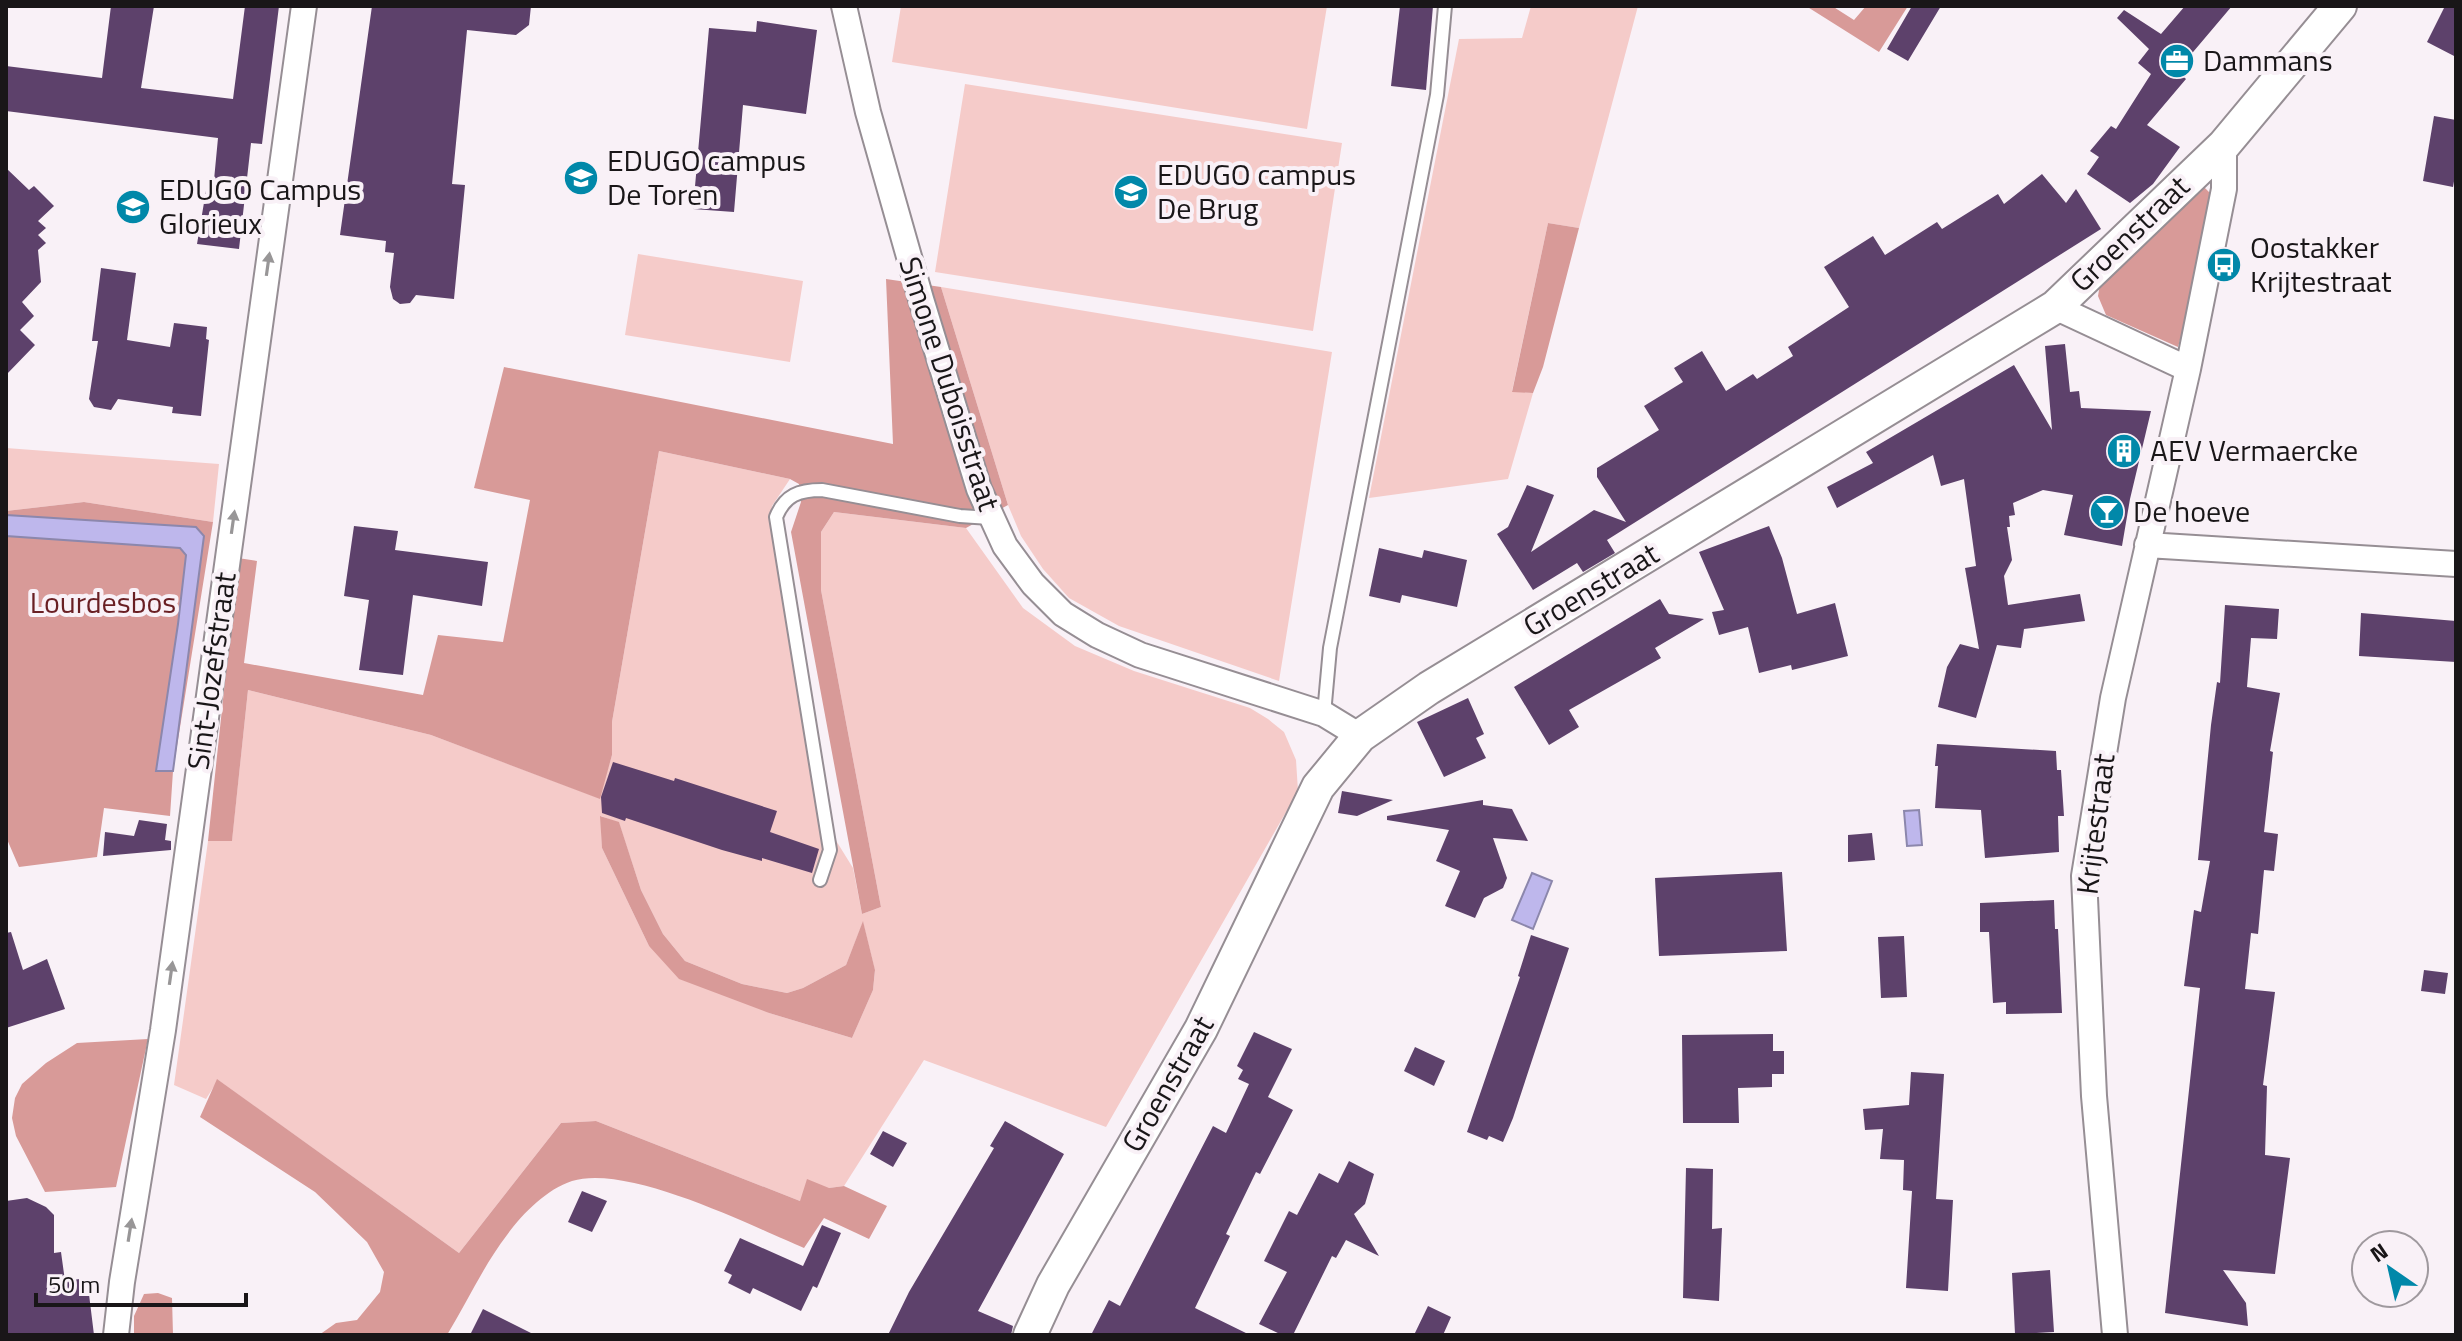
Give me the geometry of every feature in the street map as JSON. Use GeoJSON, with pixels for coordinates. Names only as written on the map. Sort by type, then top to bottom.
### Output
{"type":"FeatureCollection","features":[{"type":"Feature","properties":{"kind":"street","name":"Sint-Jozefstraat"},"geometry":{"type":"LineString","coordinates":[[116,1335],[163,1030],[304,6]]}},
{"type":"Feature","properties":{"kind":"street","name":"Simone Duboisstraat"},"geometry":{"type":"LineString","coordinates":[[844,6],[868,112],[921,299],[969,459],[990,518],[1005,546],[1033,584],[1063,614],[1097,635],[1140,655],[1324,714],[1360,736]]}},
{"type":"Feature","properties":{"kind":"street","name":"Groenstraat"},"geometry":{"type":"LineString","coordinates":[[1030,1335],[1067,1260],[1201,1029],[1318,787],[1360,736],[1429,688],[2055,307],[2224,145],[2340,6]]}},
{"type":"Feature","properties":{"kind":"street","name":"Krijtestraat"},"geometry":{"type":"LineString","coordinates":[[2115,1335],[2094,1096],[2084,876],[2113,698],[2188,369],[2224,189],[2224,145]]}},
{"type":"Feature","properties":{"kind":"street"},"geometry":{"type":"LineString","coordinates":[[2055,307],[2188,369]]}},
{"type":"Feature","properties":{"kind":"street"},"geometry":{"type":"LineString","coordinates":[[2147,545],[2456,564]]}},
{"type":"Feature","properties":{"kind":"lane"},"geometry":{"type":"LineString","coordinates":[[1324,714],[1330,648],[1437,95],[1445,6]]}},
{"type":"Feature","properties":{"kind":"lane"},"geometry":{"type":"LineString","coordinates":[[820,880],[830,850],[776,517],[781,504],[791,495],[804,490],[822,490],[960,516],[990,518]]}},
{"type":"Feature","properties":{"kind":"shaded area"},"geometry":{"type":"Polygon","coordinates":[[[901,6],[1327,6],[1307,129],[892,62],[901,6]]]}},
{"type":"Feature","properties":{"kind":"shaded area"},"geometry":{"type":"Polygon","coordinates":[[[1531,6],[1638,6],[1579,228],[1548,223],[1512,391],[1533,393],[1508,479],[1369,498],[1459,39],[1522,38],[1531,6]]]}},
{"type":"Feature","properties":{"kind":"shaded area"},"geometry":{"type":"Polygon","coordinates":[[[965,84],[1342,143],[1313,331],[935,272],[965,84]]]}},
{"type":"Feature","properties":{"kind":"shaded area"},"geometry":{"type":"Polygon","coordinates":[[[638,254],[803,281],[790,362],[625,335],[638,254]]]}},
{"type":"Feature","properties":{"kind":"shaded area"},"geometry":{"type":"Polygon","coordinates":[[[941,287],[1332,352],[1279,681],[1119,626],[1069,598],[1043,569],[1021,536],[1008,505],[941,287]]]}},
{"type":"Feature","properties":{"kind":"shaded area"},"geometry":{"type":"Polygon","coordinates":[[[6,448],[219,464],[213,522],[84,502],[6,511],[6,448]]]}},
{"type":"Feature","properties":{"kind":"shaded area"},"geometry":{"type":"Polygon","coordinates":[[[659,451],[790,479],[772,506],[771,520],[819,813],[853,868],[862,914],[881,907],[821,590],[821,532],[834,512],[966,528],[1023,608],[1075,646],[1134,671],[1250,708],[1268,719],[1284,732],[1296,760],[1298,791],[1106,1127],[924,1060],[844,1186],[829,1188],[800,1201],[596,1121],[561,1123],[459,1253],[218,1080],[206,1099],[174,1085],[208,841],[232,840],[248,690],[431,735],[599,798],[612,755],[612,722],[659,451]],[[601,816],[602,848],[649,946],[769,1013],[852,1038],[873,990],[875,971],[863,922],[846,965],[787,993],[742,984],[685,961],[663,934],[641,890],[619,823],[601,816]]]}},
{"type":"Feature","properties":{"kind":"shaded area"},"geometry":{"type":"Polygon","coordinates":[[[6,515],[196,527],[204,536],[173,771],[156,771],[186,555],[180,548],[6,536],[6,515]]]}},
{"type":"Feature","properties":{"kind":"shaded area"},"geometry":{"type":"Polygon","coordinates":[[[1919,810],[1922,845],[1907,846],[1904,811],[1919,810]]]}},
{"type":"Feature","properties":{"kind":"shaded area"},"geometry":{"type":"Polygon","coordinates":[[[1532,873],[1552,881],[1533,929],[1512,920],[1532,873]]]}},
{"type":"Feature","properties":{"kind":"green space"},"geometry":{"type":"Polygon","coordinates":[[[1806,6],[1832,6],[1854,20],[1866,6],[1908,6],[1879,52],[1806,6]]]}},
{"type":"Feature","properties":{"kind":"green space"},"geometry":{"type":"Polygon","coordinates":[[[2203,186],[2212,195],[2202,262],[2178,347],[2106,315],[2098,296],[2100,284],[2203,186]]]}},
{"type":"Feature","properties":{"kind":"green space"},"geometry":{"type":"Polygon","coordinates":[[[1548,223],[1579,228],[1543,367],[1533,393],[1512,392],[1548,223]]]}},
{"type":"Feature","properties":{"kind":"green space"},"geometry":{"type":"Polygon","coordinates":[[[886,279],[941,287],[1008,505],[966,528],[834,512],[821,532],[821,590],[881,907],[862,914],[791,532],[801,502],[799,484],[790,479],[659,451],[612,722],[612,755],[600,799],[431,735],[248,690],[232,841],[208,841],[238,558],[257,561],[244,663],[423,695],[438,635],[503,642],[530,500],[474,488],[504,367],[893,444],[886,279]]]}},
{"type":"Feature","properties":{"kind":"green space","name":"Lourdesbos"},"geometry":{"type":"Polygon","coordinates":[[[84,502],[213,522],[173,771],[170,816],[104,808],[97,857],[19,867],[6,837],[6,511],[84,502]]]}},
{"type":"Feature","properties":{"kind":"green space"},"geometry":{"type":"Polygon","coordinates":[[[600,816],[619,822],[641,890],[663,934],[685,961],[742,984],[787,993],[803,988],[846,965],[863,921],[875,970],[873,990],[852,1038],[769,1013],[679,979],[649,946],[602,848],[600,816]]]}},
{"type":"Feature","properties":{"kind":"green space"},"geometry":{"type":"Polygon","coordinates":[[[148,1039],[116,1187],[45,1192],[16,1136],[12,1118],[15,1098],[22,1084],[46,1063],[77,1043],[148,1039]]]}},
{"type":"Feature","properties":{"kind":"green space"},"geometry":{"type":"Polygon","coordinates":[[[217,1079],[459,1253],[561,1123],[596,1121],[800,1201],[807,1179],[829,1188],[844,1186],[887,1206],[869,1239],[824,1218],[804,1248],[721,1212],[656,1189],[596,1178],[572,1181],[544,1196],[513,1227],[447,1335],[319,1335],[336,1323],[357,1320],[380,1292],[384,1272],[367,1242],[315,1192],[200,1117],[217,1079]]]}},
{"type":"Feature","properties":{"kind":"green space"},"geometry":{"type":"Polygon","coordinates":[[[158,1293],[172,1298],[173,1335],[134,1335],[134,1316],[144,1294],[158,1293]]]}},
{"type":"Feature","properties":{"kind":"building"},"geometry":{"type":"Polygon","coordinates":[[[111,6],[154,6],[141,88],[233,99],[245,6],[279,6],[262,144],[251,143],[239,249],[197,244],[208,179],[214,180],[218,138],[6,111],[6,66],[102,78],[111,6]]]}},
{"type":"Feature","properties":{"kind":"building"},"geometry":{"type":"Polygon","coordinates":[[[372,6],[531,6],[529,25],[516,35],[467,30],[452,184],[465,185],[454,299],[416,295],[410,303],[400,304],[393,299],[390,287],[394,253],[385,252],[386,241],[340,235],[372,6]]]}},
{"type":"Feature","properties":{"kind":"building"},"geometry":{"type":"Polygon","coordinates":[[[1400,6],[1433,6],[1426,90],[1391,86],[1400,6]]]}},
{"type":"Feature","properties":{"kind":"building"},"geometry":{"type":"Polygon","coordinates":[[[1912,6],[1941,6],[1908,61],[1887,49],[1912,6]]]}},
{"type":"Feature","properties":{"kind":"building"},"geometry":{"type":"Polygon","coordinates":[[[2185,6],[2232,6],[2177,71],[2186,79],[2147,125],[2180,147],[2153,184],[2130,203],[2087,174],[2099,157],[2090,151],[2111,126],[2116,129],[2151,74],[2138,63],[2149,49],[2117,18],[2124,10],[2161,34],[2185,6]]]}},
{"type":"Feature","properties":{"kind":"building"},"geometry":{"type":"Polygon","coordinates":[[[2445,6],[2456,6],[2456,57],[2427,42],[2445,6]]]}},
{"type":"Feature","properties":{"kind":"building"},"geometry":{"type":"Polygon","coordinates":[[[757,21],[817,30],[806,114],[743,105],[734,212],[693,209],[709,28],[756,32],[757,21]]]}},
{"type":"Feature","properties":{"kind":"building"},"geometry":{"type":"Polygon","coordinates":[[[2434,116],[2456,120],[2453,187],[2423,181],[2434,116]]]}},
{"type":"Feature","properties":{"kind":"building"},"geometry":{"type":"Polygon","coordinates":[[[6,168],[29,190],[34,186],[54,206],[38,221],[46,228],[38,235],[46,243],[38,250],[41,282],[22,302],[34,316],[20,330],[35,345],[6,375],[6,168]]]}},
{"type":"Feature","properties":{"kind":"building"},"geometry":{"type":"Polygon","coordinates":[[[2042,174],[2066,203],[2076,189],[2101,229],[1607,540],[1615,553],[1583,572],[1577,563],[1533,590],[1497,534],[1508,527],[1527,485],[1554,495],[1531,552],[1594,510],[1626,522],[1597,477],[1597,468],[1659,430],[1644,406],[1683,382],[1674,368],[1702,351],[1726,391],[1753,374],[1757,379],[1793,356],[1788,347],[1849,307],[1824,267],[1873,236],[1885,255],[1937,222],[1942,229],[1998,194],[2004,204],[2042,174]]]}},
{"type":"Feature","properties":{"kind":"building"},"geometry":{"type":"Polygon","coordinates":[[[101,268],[136,273],[127,340],[170,347],[174,323],[207,327],[206,339],[209,340],[201,416],[172,413],[173,407],[118,399],[111,410],[94,407],[89,399],[98,341],[92,341],[101,268]]]}},
{"type":"Feature","properties":{"kind":"building"},"geometry":{"type":"Polygon","coordinates":[[[2065,344],[2070,392],[2079,391],[2081,408],[2151,411],[2122,546],[2064,535],[2073,495],[2043,490],[2013,503],[2015,515],[2009,516],[2010,527],[2007,527],[2012,560],[2004,576],[2008,605],[2080,594],[2085,621],[2024,629],[2021,648],[1997,645],[1976,718],[1938,707],[1947,667],[1960,644],[1979,649],[1965,568],[1976,566],[1964,479],[1941,486],[1933,455],[1837,508],[1827,487],[1873,463],[1866,452],[2014,365],[2052,430],[2045,346],[2065,344]]]}},
{"type":"Feature","properties":{"kind":"building"},"geometry":{"type":"Polygon","coordinates":[[[354,526],[398,531],[395,550],[488,562],[482,606],[413,595],[403,675],[359,670],[369,600],[344,596],[354,526]]]}},
{"type":"Feature","properties":{"kind":"building"},"geometry":{"type":"Polygon","coordinates":[[[1769,526],[1782,558],[1797,614],[1835,603],[1848,656],[1792,670],[1791,665],[1759,673],[1748,627],[1719,635],[1712,612],[1724,610],[1699,552],[1769,526]]]}},
{"type":"Feature","properties":{"kind":"building"},"geometry":{"type":"Polygon","coordinates":[[[1379,548],[1422,558],[1424,550],[1467,560],[1457,607],[1402,595],[1400,603],[1369,596],[1379,548]]]}},
{"type":"Feature","properties":{"kind":"building"},"geometry":{"type":"Polygon","coordinates":[[[1660,599],[1669,614],[1704,619],[1655,648],[1661,658],[1569,710],[1579,727],[1549,745],[1514,687],[1660,599]]]}},
{"type":"Feature","properties":{"kind":"building"},"geometry":{"type":"Polygon","coordinates":[[[2225,605],[2279,609],[2277,639],[2251,638],[2247,687],[2280,693],[2270,751],[2273,752],[2264,832],[2278,834],[2274,871],[2264,870],[2258,934],[2251,933],[2245,989],[2275,992],[2263,1085],[2267,1086],[2265,1155],[2290,1158],[2275,1274],[2223,1270],[2246,1303],[2248,1326],[2165,1313],[2200,988],[2184,986],[2194,910],[2201,912],[2210,861],[2198,860],[2211,725],[2217,682],[2220,683],[2225,605]]]}},
{"type":"Feature","properties":{"kind":"building"},"geometry":{"type":"Polygon","coordinates":[[[2361,613],[2456,621],[2456,662],[2359,656],[2361,613]]]}},
{"type":"Feature","properties":{"kind":"building"},"geometry":{"type":"Polygon","coordinates":[[[1468,698],[1484,734],[1476,738],[1486,758],[1444,777],[1417,722],[1468,698]]]}},
{"type":"Feature","properties":{"kind":"building"},"geometry":{"type":"Polygon","coordinates":[[[1937,744],[2056,751],[2057,770],[2061,770],[2064,816],[2058,816],[2059,852],[1985,858],[1981,810],[1935,808],[1937,744]]]}},
{"type":"Feature","properties":{"kind":"building"},"geometry":{"type":"Polygon","coordinates":[[[613,762],[674,781],[675,778],[777,811],[770,832],[819,849],[812,873],[722,850],[602,813],[601,797],[613,762]]]}},
{"type":"Feature","properties":{"kind":"building"},"geometry":{"type":"Polygon","coordinates":[[[1342,791],[1393,800],[1357,816],[1338,813],[1342,791]]]}},
{"type":"Feature","properties":{"kind":"building"},"geometry":{"type":"Polygon","coordinates":[[[1483,800],[1483,805],[1512,809],[1528,841],[1493,838],[1507,878],[1503,888],[1484,898],[1475,918],[1445,906],[1460,871],[1436,861],[1449,830],[1387,820],[1387,816],[1483,800]]]}},
{"type":"Feature","properties":{"kind":"building"},"geometry":{"type":"Polygon","coordinates":[[[139,820],[167,824],[165,840],[171,841],[171,850],[103,856],[105,832],[134,836],[139,820]]]}},
{"type":"Feature","properties":{"kind":"building"},"geometry":{"type":"Polygon","coordinates":[[[1872,833],[1875,860],[1848,862],[1848,835],[1872,833]]]}},
{"type":"Feature","properties":{"kind":"building"},"geometry":{"type":"Polygon","coordinates":[[[1782,872],[1787,951],[1659,956],[1655,878],[1782,872]]]}},
{"type":"Feature","properties":{"kind":"building"},"geometry":{"type":"Polygon","coordinates":[[[2054,900],[2062,1013],[2006,1014],[2006,1002],[1993,1003],[1989,932],[1980,932],[1980,903],[2054,900]]]}},
{"type":"Feature","properties":{"kind":"building"},"geometry":{"type":"Polygon","coordinates":[[[11,932],[23,970],[47,959],[65,1009],[6,1028],[6,933],[11,932]]]}},
{"type":"Feature","properties":{"kind":"building"},"geometry":{"type":"Polygon","coordinates":[[[1531,935],[1569,948],[1503,1142],[1489,1136],[1487,1140],[1467,1132],[1520,977],[1531,935]]]}},
{"type":"Feature","properties":{"kind":"building"},"geometry":{"type":"Polygon","coordinates":[[[1904,936],[1907,997],[1881,998],[1878,937],[1904,936]]]}},
{"type":"Feature","properties":{"kind":"building"},"geometry":{"type":"Polygon","coordinates":[[[2424,970],[2448,973],[2445,994],[2421,991],[2424,970]]]}},
{"type":"Feature","properties":{"kind":"building"},"geometry":{"type":"Polygon","coordinates":[[[1254,1032],[1292,1049],[1268,1097],[1293,1110],[1260,1174],[1256,1172],[1226,1234],[1230,1236],[1195,1308],[1250,1335],[1091,1335],[1109,1300],[1120,1306],[1213,1126],[1226,1133],[1249,1084],[1238,1079],[1243,1070],[1237,1066],[1254,1032]]]}},
{"type":"Feature","properties":{"kind":"building"},"geometry":{"type":"Polygon","coordinates":[[[1773,1034],[1773,1051],[1784,1051],[1784,1074],[1772,1074],[1772,1087],[1738,1088],[1739,1123],[1683,1123],[1682,1035],[1773,1034]]]}},
{"type":"Feature","properties":{"kind":"building"},"geometry":{"type":"Polygon","coordinates":[[[1415,1047],[1445,1061],[1434,1086],[1404,1071],[1415,1047]]]}},
{"type":"Feature","properties":{"kind":"building"},"geometry":{"type":"Polygon","coordinates":[[[1911,1072],[1944,1074],[1936,1199],[1953,1200],[1948,1291],[1906,1288],[1912,1191],[1903,1190],[1904,1160],[1880,1159],[1883,1129],[1865,1130],[1863,1109],[1909,1105],[1911,1072]]]}},
{"type":"Feature","properties":{"kind":"building"},"geometry":{"type":"Polygon","coordinates":[[[1005,1121],[1064,1154],[978,1311],[1013,1326],[1011,1335],[888,1335],[909,1292],[994,1148],[990,1146],[1005,1121]]]}},
{"type":"Feature","properties":{"kind":"building"},"geometry":{"type":"Polygon","coordinates":[[[883,1131],[907,1143],[893,1167],[870,1154],[883,1131]]]}},
{"type":"Feature","properties":{"kind":"building"},"geometry":{"type":"Polygon","coordinates":[[[1349,1161],[1374,1174],[1365,1204],[1354,1214],[1379,1256],[1346,1240],[1336,1258],[1332,1256],[1293,1335],[1282,1335],[1259,1324],[1287,1272],[1264,1261],[1289,1211],[1297,1215],[1319,1173],[1338,1183],[1349,1161]]]}},
{"type":"Feature","properties":{"kind":"building"},"geometry":{"type":"Polygon","coordinates":[[[1686,1168],[1713,1169],[1712,1229],[1722,1228],[1719,1301],[1683,1298],[1686,1168]]]}},
{"type":"Feature","properties":{"kind":"building"},"geometry":{"type":"Polygon","coordinates":[[[582,1191],[607,1201],[592,1232],[568,1222],[582,1191]]]}},
{"type":"Feature","properties":{"kind":"building"},"geometry":{"type":"Polygon","coordinates":[[[27,1198],[46,1207],[54,1215],[54,1253],[61,1252],[65,1281],[87,1278],[94,1335],[6,1335],[6,1201],[27,1198]]]}},
{"type":"Feature","properties":{"kind":"building"},"geometry":{"type":"Polygon","coordinates":[[[822,1225],[841,1233],[817,1288],[813,1286],[801,1311],[753,1288],[750,1294],[728,1283],[732,1275],[724,1271],[740,1238],[803,1266],[822,1225]]]}},
{"type":"Feature","properties":{"kind":"building"},"geometry":{"type":"Polygon","coordinates":[[[2050,1270],[2054,1332],[2015,1334],[2012,1273],[2050,1270]]]}},
{"type":"Feature","properties":{"kind":"building"},"geometry":{"type":"Polygon","coordinates":[[[1428,1306],[1451,1317],[1443,1335],[1414,1335],[1428,1306]]]}},
{"type":"Feature","properties":{"kind":"building"},"geometry":{"type":"Polygon","coordinates":[[[483,1309],[535,1335],[470,1335],[483,1309]]]}},
{"type":"Feature","properties":{"kind":"place","name":"Dammans"},"geometry":{"type":"Point","coordinates":[2177,61]}},
{"type":"Feature","properties":{"kind":"place","name":"EDUGO campus De Toren"},"geometry":{"type":"Point","coordinates":[581,178]}},
{"type":"Feature","properties":{"kind":"place","name":"EDUGO campus De Brug"},"geometry":{"type":"Point","coordinates":[1131,192]}},
{"type":"Feature","properties":{"kind":"place","name":"EDUGO Campus Glorieux"},"geometry":{"type":"Point","coordinates":[133,207]}},
{"type":"Feature","properties":{"kind":"place","name":"Oostakker Krijtestraat"},"geometry":{"type":"Point","coordinates":[2224,265]}},
{"type":"Feature","properties":{"kind":"place","name":"AEV Vermaercke"},"geometry":{"type":"Point","coordinates":[2124,451]}},
{"type":"Feature","properties":{"kind":"place","name":"De hoeve"},"geometry":{"type":"Point","coordinates":[2107,512]}}]}
